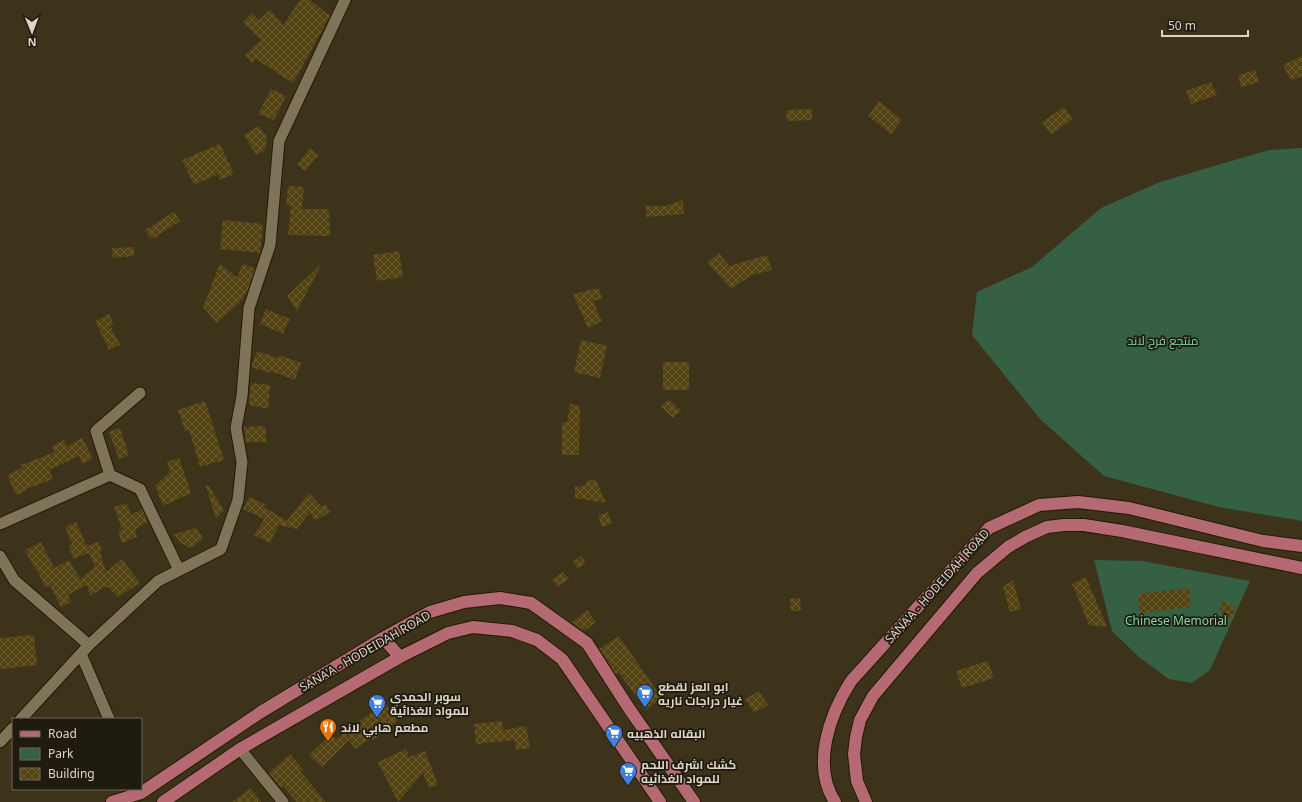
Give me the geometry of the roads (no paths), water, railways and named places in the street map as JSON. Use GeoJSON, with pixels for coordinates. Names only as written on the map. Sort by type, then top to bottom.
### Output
{"type":"FeatureCollection","features":[{"type":"Feature","properties":{"kind":"main road","name":"SANA'A - HODEIDAH ROAD"},"geometry":{"type":"LineString","coordinates":[[835,802],[829,793],[825,765],[826,738],[838,702],[851,681],[989,528],[1039,505],[1078,502],[1129,508],[1263,541],[1302,546]]}},
{"type":"Feature","properties":{"kind":"main road","name":"SANA'A - HODEIDAH ROAD"},"geometry":{"type":"LineString","coordinates":[[866,802],[857,781],[854,754],[860,720],[873,696],[977,572],[1008,547],[1025,537],[1047,527],[1084,525],[1122,531],[1302,568]]}},
{"type":"Feature","properties":{"kind":"main road","name":"SANA'A - HODEIDAH ROAD"},"geometry":{"type":"LineString","coordinates":[[142,790],[261,712],[383,638],[430,612],[464,602],[500,598],[531,603],[587,643],[628,707],[694,802]]}},
{"type":"Feature","properties":{"kind":"main road","name":"SANA'A - HODEIDAH ROAD"},"geometry":{"type":"LineString","coordinates":[[163,802],[240,749],[400,657],[448,633],[473,628],[512,631],[537,640],[562,659],[660,802]]}},
{"type":"Feature","properties":{"kind":"main road"},"geometry":{"type":"LineString","coordinates":[[383,638],[400,657]]}},
{"type":"Feature","properties":{"kind":"main road","name":"SANA'A - HODEIDAH ROAD"},"geometry":{"type":"LineString","coordinates":[[112,802],[140,791]]}},
{"type":"Feature","properties":{"kind":"street"},"geometry":{"type":"LineString","coordinates":[[22,718],[89,645],[158,581],[221,549],[238,500],[242,462],[236,428],[242,396],[250,308],[270,245],[279,141],[345,0]]}},
{"type":"Feature","properties":{"kind":"street"},"geometry":{"type":"LineString","coordinates":[[140,393],[96,431],[110,475],[140,489],[179,570]]}},
{"type":"Feature","properties":{"kind":"street"},"geometry":{"type":"LineString","coordinates":[[0,524],[110,475]]}},
{"type":"Feature","properties":{"kind":"street"},"geometry":{"type":"LineString","coordinates":[[0,556],[14,580],[89,645]]}},
{"type":"Feature","properties":{"kind":"street"},"geometry":{"type":"LineString","coordinates":[[81,654],[109,718]]}},
{"type":"Feature","properties":{"kind":"street"},"geometry":{"type":"LineString","coordinates":[[0,742],[12,729]]}},
{"type":"Feature","properties":{"kind":"street"},"geometry":{"type":"LineString","coordinates":[[240,749],[283,802]]}},
{"type":"Feature","properties":{"kind":"place","name":"ابو العز لقطع غيار دراجات ناريه"},"geometry":{"type":"Point","coordinates":[645,708]}},
{"type":"Feature","properties":{"kind":"place","name":"سوبر الحمدي للمواد الغذائية"},"geometry":{"type":"Point","coordinates":[377,718]}},
{"type":"Feature","properties":{"kind":"place","name":"مطعم هابي لاند"},"geometry":{"type":"Point","coordinates":[328,742]}},
{"type":"Feature","properties":{"kind":"place","name":"البقاله الذهبيه"},"geometry":{"type":"Point","coordinates":[614,748]}},
{"type":"Feature","properties":{"kind":"place","name":"كشك اشرف اللحم للمواد الغذائيه"},"geometry":{"type":"Point","coordinates":[628,786]}},
{"type":"Feature","properties":{"kind":"park label","name":"منتجع فرح لاند"},"geometry":{"type":"Point","coordinates":[1163,340]}},
{"type":"Feature","properties":{"kind":"park label","name":"Chinese Memorial"},"geometry":{"type":"Point","coordinates":[1176,620]}}]}
